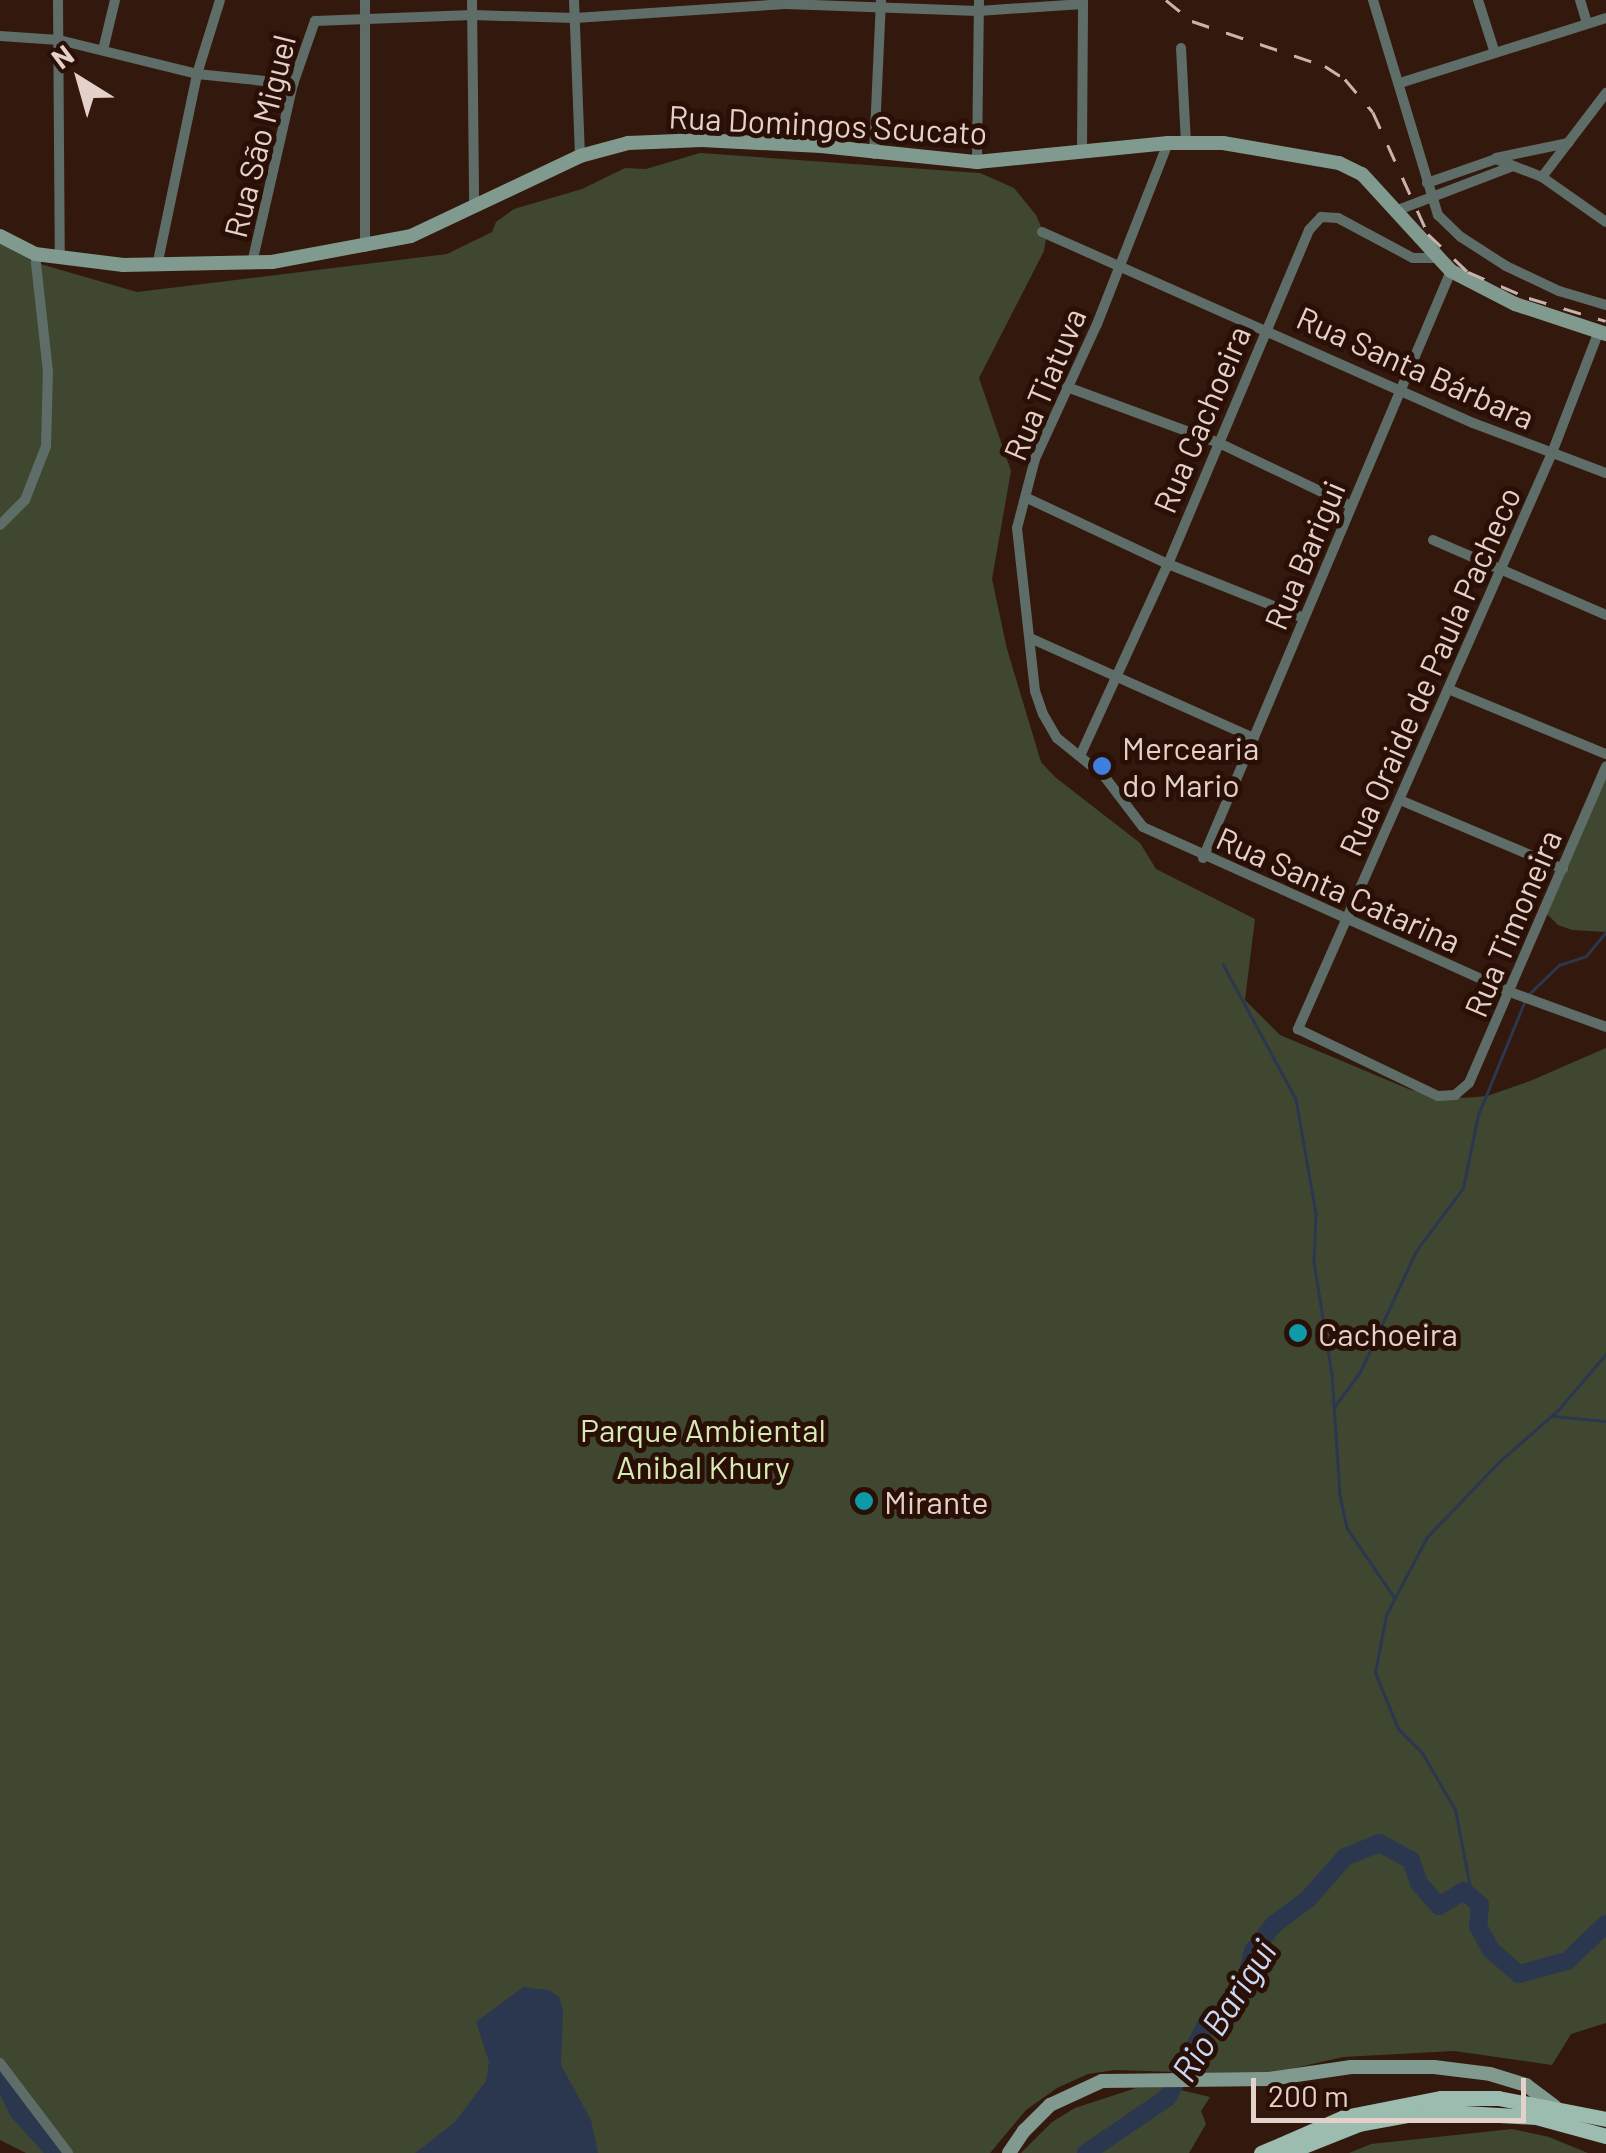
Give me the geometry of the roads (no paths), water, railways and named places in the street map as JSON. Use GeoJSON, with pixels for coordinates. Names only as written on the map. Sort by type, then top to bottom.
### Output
{"type":"FeatureCollection","features":[{"type":"Feature","properties":{"kind":"main road","name":"Rua Domingos Scucato"},"geometry":{"type":"LineString","coordinates":[[0,236],[35,254],[60,258],[157,266],[252,263],[365,248],[411,236],[580,156],[628,144],[702,140],[821,146],[977,162],[1168,144],[1223,143],[1339,163],[1362,174],[1398,210],[1435,258],[1451,271],[1516,304],[1602,332]]}},
{"type":"Feature","properties":{"kind":"main road"},"geometry":{"type":"LineString","coordinates":[[1010,2153],[1037,2118],[1075,2090],[1102,2081],[1269,2079],[1351,2067],[1434,2066],[1490,2074],[1526,2085],[1555,2107]]}},
{"type":"Feature","properties":{"kind":"main road"},"geometry":{"type":"LineString","coordinates":[[1261,2153],[1344,2117],[1416,2100],[1498,2098],[1603,2117]]}},
{"type":"Feature","properties":{"kind":"main road"},"geometry":{"type":"LineString","coordinates":[[1286,2153],[1358,2124],[1429,2110],[1536,2117],[1606,2136]]}},
{"type":"Feature","properties":{"kind":"street"},"geometry":{"type":"LineString","coordinates":[[58,0],[60,258]]}},
{"type":"Feature","properties":{"kind":"street"},"geometry":{"type":"LineString","coordinates":[[103,50],[115,0]]}},
{"type":"Feature","properties":{"kind":"street"},"geometry":{"type":"LineString","coordinates":[[157,266],[197,74],[220,0]]}},
{"type":"Feature","properties":{"kind":"street"},"geometry":{"type":"LineString","coordinates":[[365,0],[365,248]]}},
{"type":"Feature","properties":{"kind":"street"},"geometry":{"type":"LineString","coordinates":[[472,0],[474,203]]}},
{"type":"Feature","properties":{"kind":"street"},"geometry":{"type":"LineString","coordinates":[[574,0],[580,156]]}},
{"type":"Feature","properties":{"kind":"street"},"geometry":{"type":"LineString","coordinates":[[1373,0],[1438,215],[1461,237],[1506,266],[1558,292],[1606,305]]}},
{"type":"Feature","properties":{"kind":"street"},"geometry":{"type":"LineString","coordinates":[[1478,0],[1494,50]]}},
{"type":"Feature","properties":{"kind":"street"},"geometry":{"type":"LineString","coordinates":[[1580,0],[1587,23]]}},
{"type":"Feature","properties":{"kind":"street"},"geometry":{"type":"LineString","coordinates":[[366,20],[472,15],[575,18],[678,5],[786,2],[978,6],[1083,2],[1082,151]]}},
{"type":"Feature","properties":{"kind":"street"},"geometry":{"type":"LineString","coordinates":[[874,154],[881,3]]}},
{"type":"Feature","properties":{"kind":"street"},"geometry":{"type":"LineString","coordinates":[[977,162],[978,6]]}},
{"type":"Feature","properties":{"kind":"street"},"geometry":{"type":"LineString","coordinates":[[1400,84],[1494,50],[1606,18]]}},
{"type":"Feature","properties":{"kind":"street","name":"Rua São Miguel"},"geometry":{"type":"LineString","coordinates":[[252,263],[294,84],[315,21],[366,20]]}},
{"type":"Feature","properties":{"kind":"street"},"geometry":{"type":"LineString","coordinates":[[0,36],[58,40],[197,74],[294,84]]}},
{"type":"Feature","properties":{"kind":"street"},"geometry":{"type":"LineString","coordinates":[[1182,48],[1186,143]]}},
{"type":"Feature","properties":{"kind":"street"},"geometry":{"type":"LineString","coordinates":[[1542,178],[1606,94]]}},
{"type":"Feature","properties":{"kind":"street"},"geometry":{"type":"LineString","coordinates":[[1427,183],[1496,159],[1568,143]]}},
{"type":"Feature","properties":{"kind":"street","name":"Rua Tiatuva"},"geometry":{"type":"LineString","coordinates":[[1080,756],[1057,738],[1035,691],[1017,556],[1017,528],[1036,458],[1121,264],[1168,144]]}},
{"type":"Feature","properties":{"kind":"street"},"geometry":{"type":"LineString","coordinates":[[1496,159],[1542,178],[1606,222]]}},
{"type":"Feature","properties":{"kind":"street"},"geometry":{"type":"LineString","coordinates":[[1398,210],[1514,166]]}},
{"type":"Feature","properties":{"kind":"street","name":"Rua Cachoeira"},"geometry":{"type":"LineString","coordinates":[[1080,756],[1168,564],[1309,230],[1321,217],[1338,218],[1413,258],[1435,258]]}},
{"type":"Feature","properties":{"kind":"street","name":"Rua Santa Bárbara"},"geometry":{"type":"LineString","coordinates":[[1042,232],[1552,454],[1606,473]]}},
{"type":"Feature","properties":{"kind":"street"},"geometry":{"type":"LineString","coordinates":[[0,525],[24,500],[38,477],[46,446],[48,372],[35,254]]}},
{"type":"Feature","properties":{"kind":"street","name":"Rua Barigui"},"geometry":{"type":"LineString","coordinates":[[1203,858],[1451,271]]}},
{"type":"Feature","properties":{"kind":"street","name":"Rua Oraide de Paula Pacheco"},"geometry":{"type":"LineString","coordinates":[[1456,1096],[1438,1096],[1298,1028],[1552,454],[1602,332]]}},
{"type":"Feature","properties":{"kind":"street"},"geometry":{"type":"LineString","coordinates":[[1067,387],[1219,443],[1352,506]]}},
{"type":"Feature","properties":{"kind":"street"},"geometry":{"type":"LineString","coordinates":[[1027,498],[1168,564],[1304,618]]}},
{"type":"Feature","properties":{"kind":"street"},"geometry":{"type":"LineString","coordinates":[[1434,540],[1606,615]]}},
{"type":"Feature","properties":{"kind":"street"},"geometry":{"type":"LineString","coordinates":[[1030,638],[1254,738]]}},
{"type":"Feature","properties":{"kind":"street"},"geometry":{"type":"LineString","coordinates":[[1448,689],[1606,754]]}},
{"type":"Feature","properties":{"kind":"street","name":"Rua Santa Catarina"},"geometry":{"type":"LineString","coordinates":[[1080,756],[1104,776],[1143,828],[1510,992],[1606,1028]]}},
{"type":"Feature","properties":{"kind":"street","name":"Rua Timoneira"},"geometry":{"type":"LineString","coordinates":[[1456,1096],[1469,1083],[1606,766]]}},
{"type":"Feature","properties":{"kind":"street"},"geometry":{"type":"LineString","coordinates":[[1400,800],[1563,869]]}},
{"type":"Feature","properties":{"kind":"street"},"geometry":{"type":"LineString","coordinates":[[0,2063],[68,2153]]}},
{"type":"Feature","properties":{"kind":"water"},"geometry":{"type":"Polygon","coordinates":[[[523,1987],[549,1990],[559,1997],[563,2010],[561,2065],[591,2120],[598,2153],[415,2153],[454,2123],[486,2081],[489,2062],[476,2022],[523,1987]]]}},
{"type":"Feature","properties":{"kind":"waterway"},"geometry":{"type":"LineString","coordinates":[[1527,996],[1559,965],[1586,956],[1606,932]]}},
{"type":"Feature","properties":{"kind":"waterway"},"geometry":{"type":"LineString","coordinates":[[1223,964],[1296,1099],[1316,1214],[1314,1262],[1332,1374],[1340,1495],[1347,1528],[1394,1597]]}},
{"type":"Feature","properties":{"kind":"waterway"},"geometry":{"type":"LineString","coordinates":[[1334,1407],[1360,1372],[1416,1251],[1463,1188],[1478,1115],[1524,1003]]}},
{"type":"Feature","properties":{"kind":"waterway"},"geometry":{"type":"LineString","coordinates":[[1472,1898],[1455,1810],[1422,1753],[1398,1729],[1375,1673],[1386,1615],[1427,1537],[1500,1461],[1558,1410],[1606,1354]]}},
{"type":"Feature","properties":{"kind":"waterway"},"geometry":{"type":"LineString","coordinates":[[1553,1416],[1606,1421]]}},
{"type":"Feature","properties":{"kind":"waterway","name":"Rio Barigui"},"geometry":{"type":"LineString","coordinates":[[1086,2153],[1168,2097],[1205,2027],[1231,2010],[1243,1991],[1253,1951],[1273,1925],[1308,1899],[1345,1857],[1379,1843],[1411,1860],[1419,1883],[1439,1906],[1464,1891],[1480,1905],[1478,1926],[1491,1950],[1519,1974],[1567,1961],[1606,1924]]}},
{"type":"Feature","properties":{"kind":"waterway","name":"Rio Barigui"},"geometry":{"type":"LineString","coordinates":[[0,2074],[18,2111],[56,2153]]}},
{"type":"Feature","properties":{"kind":"railway"},"geometry":{"type":"LineString","coordinates":[[1166,0],[1192,21],[1325,66],[1345,79],[1373,112],[1428,234],[1468,272],[1529,298],[1606,321]]}},
{"type":"Feature","properties":{"kind":"place","name":"Mercearia do Mario"},"geometry":{"type":"Point","coordinates":[1102,766]}},
{"type":"Feature","properties":{"kind":"place","name":"Cachoeira"},"geometry":{"type":"Point","coordinates":[1298,1333]}},
{"type":"Feature","properties":{"kind":"place","name":"Mirante"},"geometry":{"type":"Point","coordinates":[864,1501]}},
{"type":"Feature","properties":{"kind":"park label","name":"Parque Ambiental Anibal Khury"},"geometry":{"type":"Point","coordinates":[703,1448]}}]}
